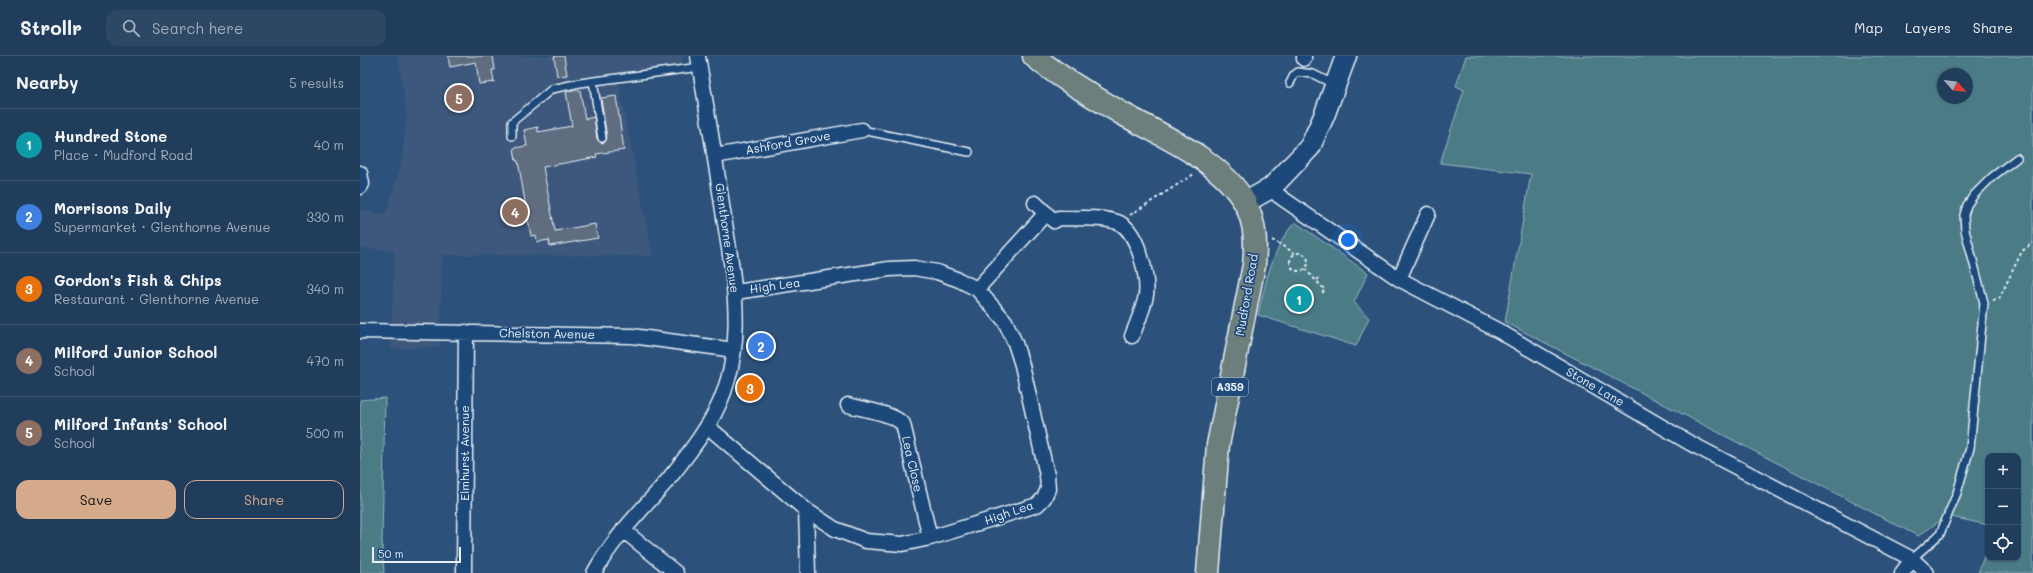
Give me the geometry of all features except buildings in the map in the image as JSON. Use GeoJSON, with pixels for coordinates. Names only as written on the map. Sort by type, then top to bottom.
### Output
{"type":"FeatureCollection","features":[{"type":"Feature","properties":{"kind":"main road","name":"Mudford Road"},"geometry":{"type":"LineString","coordinates":[[1034,56],[1075,85],[1121,113],[1170,139],[1209,165],[1231,185],[1244,203],[1252,222],[1256,239],[1254,266],[1218,445],[1208,573]]}},
{"type":"Feature","properties":{"kind":"street"},"geometry":{"type":"LineString","coordinates":[[1244,203],[1270,188],[1310,147],[1324,116],[1346,56]]}},
{"type":"Feature","properties":{"kind":"street","name":"Glenthorne Avenue"},"geometry":{"type":"LineString","coordinates":[[594,573],[602,557],[623,530],[668,479],[707,426],[726,388],[734,350],[736,292],[699,62]]}},
{"type":"Feature","properties":{"kind":"street","name":"Ashford Grove"},"geometry":{"type":"LineString","coordinates":[[715,156],[862,130]]}},
{"type":"Feature","properties":{"kind":"street"},"geometry":{"type":"LineString","coordinates":[[360,173],[362,184],[360,187]]}},
{"type":"Feature","properties":{"kind":"street","name":"Stone Lane"},"geometry":{"type":"LineString","coordinates":[[1270,188],[1279,196],[1399,279],[1499,331],[1688,442],[1912,560],[1926,573]]}},
{"type":"Feature","properties":{"kind":"street"},"geometry":{"type":"LineString","coordinates":[[1035,203],[1054,221],[1059,218],[1110,220],[1119,222],[1132,234],[1145,274],[1146,295],[1132,336]]}},
{"type":"Feature","properties":{"kind":"street"},"geometry":{"type":"LineString","coordinates":[[977,289],[1046,213]]}},
{"type":"Feature","properties":{"kind":"street"},"geometry":{"type":"LineString","coordinates":[[1399,279],[1428,214]]}},
{"type":"Feature","properties":{"kind":"street","name":"High Lea"},"geometry":{"type":"LineString","coordinates":[[707,426],[806,510],[835,529],[866,541],[902,544],[930,538],[1037,505],[1044,498],[1048,489],[1043,454],[1015,343],[1005,321],[977,289],[937,272],[914,268],[889,269],[736,292]]}},
{"type":"Feature","properties":{"kind":"street","name":"Chelston Avenue"},"geometry":{"type":"LineString","coordinates":[[360,331],[632,336],[734,350]]}},
{"type":"Feature","properties":{"kind":"street","name":"Elmhurst Avenue"},"geometry":{"type":"LineString","coordinates":[[464,573],[466,332]]}},
{"type":"Feature","properties":{"kind":"street","name":"Lea Close"},"geometry":{"type":"LineString","coordinates":[[848,406],[886,416],[898,420],[903,424],[930,538]]}},
{"type":"Feature","properties":{"kind":"street"},"geometry":{"type":"LineString","coordinates":[[806,510],[808,573]]}},
{"type":"Feature","properties":{"kind":"street"},"geometry":{"type":"LineString","coordinates":[[623,530],[676,573]]}},
{"type":"Feature","properties":{"kind":"street"},"geometry":{"type":"LineString","coordinates":[[1902,573],[1912,560]]}},
{"type":"Feature","properties":{"kind":"lane"},"geometry":{"type":"LineString","coordinates":[[512,136],[512,122],[552,89],[699,62]]}},
{"type":"Feature","properties":{"kind":"lane"},"geometry":{"type":"LineString","coordinates":[[1290,83],[1294,75],[1298,72],[1314,74],[1335,85]]}},
{"type":"Feature","properties":{"kind":"lane"},"geometry":{"type":"LineString","coordinates":[[593,81],[602,138]]}},
{"type":"Feature","properties":{"kind":"lane"},"geometry":{"type":"LineString","coordinates":[[862,130],[969,152]]}},
{"type":"Feature","properties":{"kind":"lane"},"geometry":{"type":"LineString","coordinates":[[1912,560],[1940,534],[1957,493],[1970,448],[1984,303],[1965,230],[1964,215],[1967,205],[1974,195],[1992,177],[2017,158]]}},
{"type":"Feature","properties":{"kind":"path"},"geometry":{"type":"LineString","coordinates":[[1119,222],[1209,165]]}},
{"type":"Feature","properties":{"kind":"path"},"geometry":{"type":"LineString","coordinates":[[1268,237],[1295,253],[1301,253],[1306,256],[1308,264],[1305,269],[1299,272],[1291,267],[1290,258],[1295,253]]}},
{"type":"Feature","properties":{"kind":"path"},"geometry":{"type":"LineString","coordinates":[[1984,303],[1999,299],[2022,251],[2033,243]]}},
{"type":"Feature","properties":{"kind":"path"},"geometry":{"type":"LineString","coordinates":[[1305,269],[1325,290],[1321,294]]}},
{"type":"Feature","properties":{"kind":"path"},"geometry":{"type":"LineString","coordinates":[[1317,280],[1320,277]]}},
{"type":"Feature","properties":{"kind":"shaded area"},"geometry":{"type":"Polygon","coordinates":[[[398,56],[683,56],[684,72],[618,82],[653,256],[442,255],[440,347],[391,349],[394,251],[360,248],[360,209],[385,215],[401,166],[407,115],[398,56]]]}},
{"type":"Feature","properties":{"kind":"green space"},"geometry":{"type":"Polygon","coordinates":[[[1466,56],[2033,56],[2033,573],[1978,573],[1985,553],[1985,561],[2021,561],[2021,453],[1985,453],[1985,524],[1947,516],[1918,536],[1505,322],[1531,174],[1440,163],[1464,90],[1456,86],[1466,56]]]}},
{"type":"Feature","properties":{"kind":"green space"},"geometry":{"type":"Polygon","coordinates":[[[1295,222],[1368,273],[1354,302],[1369,318],[1356,346],[1258,315],[1267,278],[1275,254],[1287,232],[1295,222]]]}},
{"type":"Feature","properties":{"kind":"green space"},"geometry":{"type":"Polygon","coordinates":[[[385,398],[382,541],[384,573],[360,573],[360,400],[385,398]]]}},
{"type":"Feature","properties":{"kind":"place","name":"Milford Infants' School"},"geometry":{"type":"Point","coordinates":[459,98]}},
{"type":"Feature","properties":{"kind":"place","name":"Milford Junior School"},"geometry":{"type":"Point","coordinates":[515,212]}},
{"type":"Feature","properties":{"kind":"place","name":"Hundred Stone"},"geometry":{"type":"Point","coordinates":[1299,299]}},
{"type":"Feature","properties":{"kind":"place","name":"Morrisons Daily"},"geometry":{"type":"Point","coordinates":[761,346]}},
{"type":"Feature","properties":{"kind":"place","name":"Gordon's Fish & Chips"},"geometry":{"type":"Point","coordinates":[750,388]}}]}
